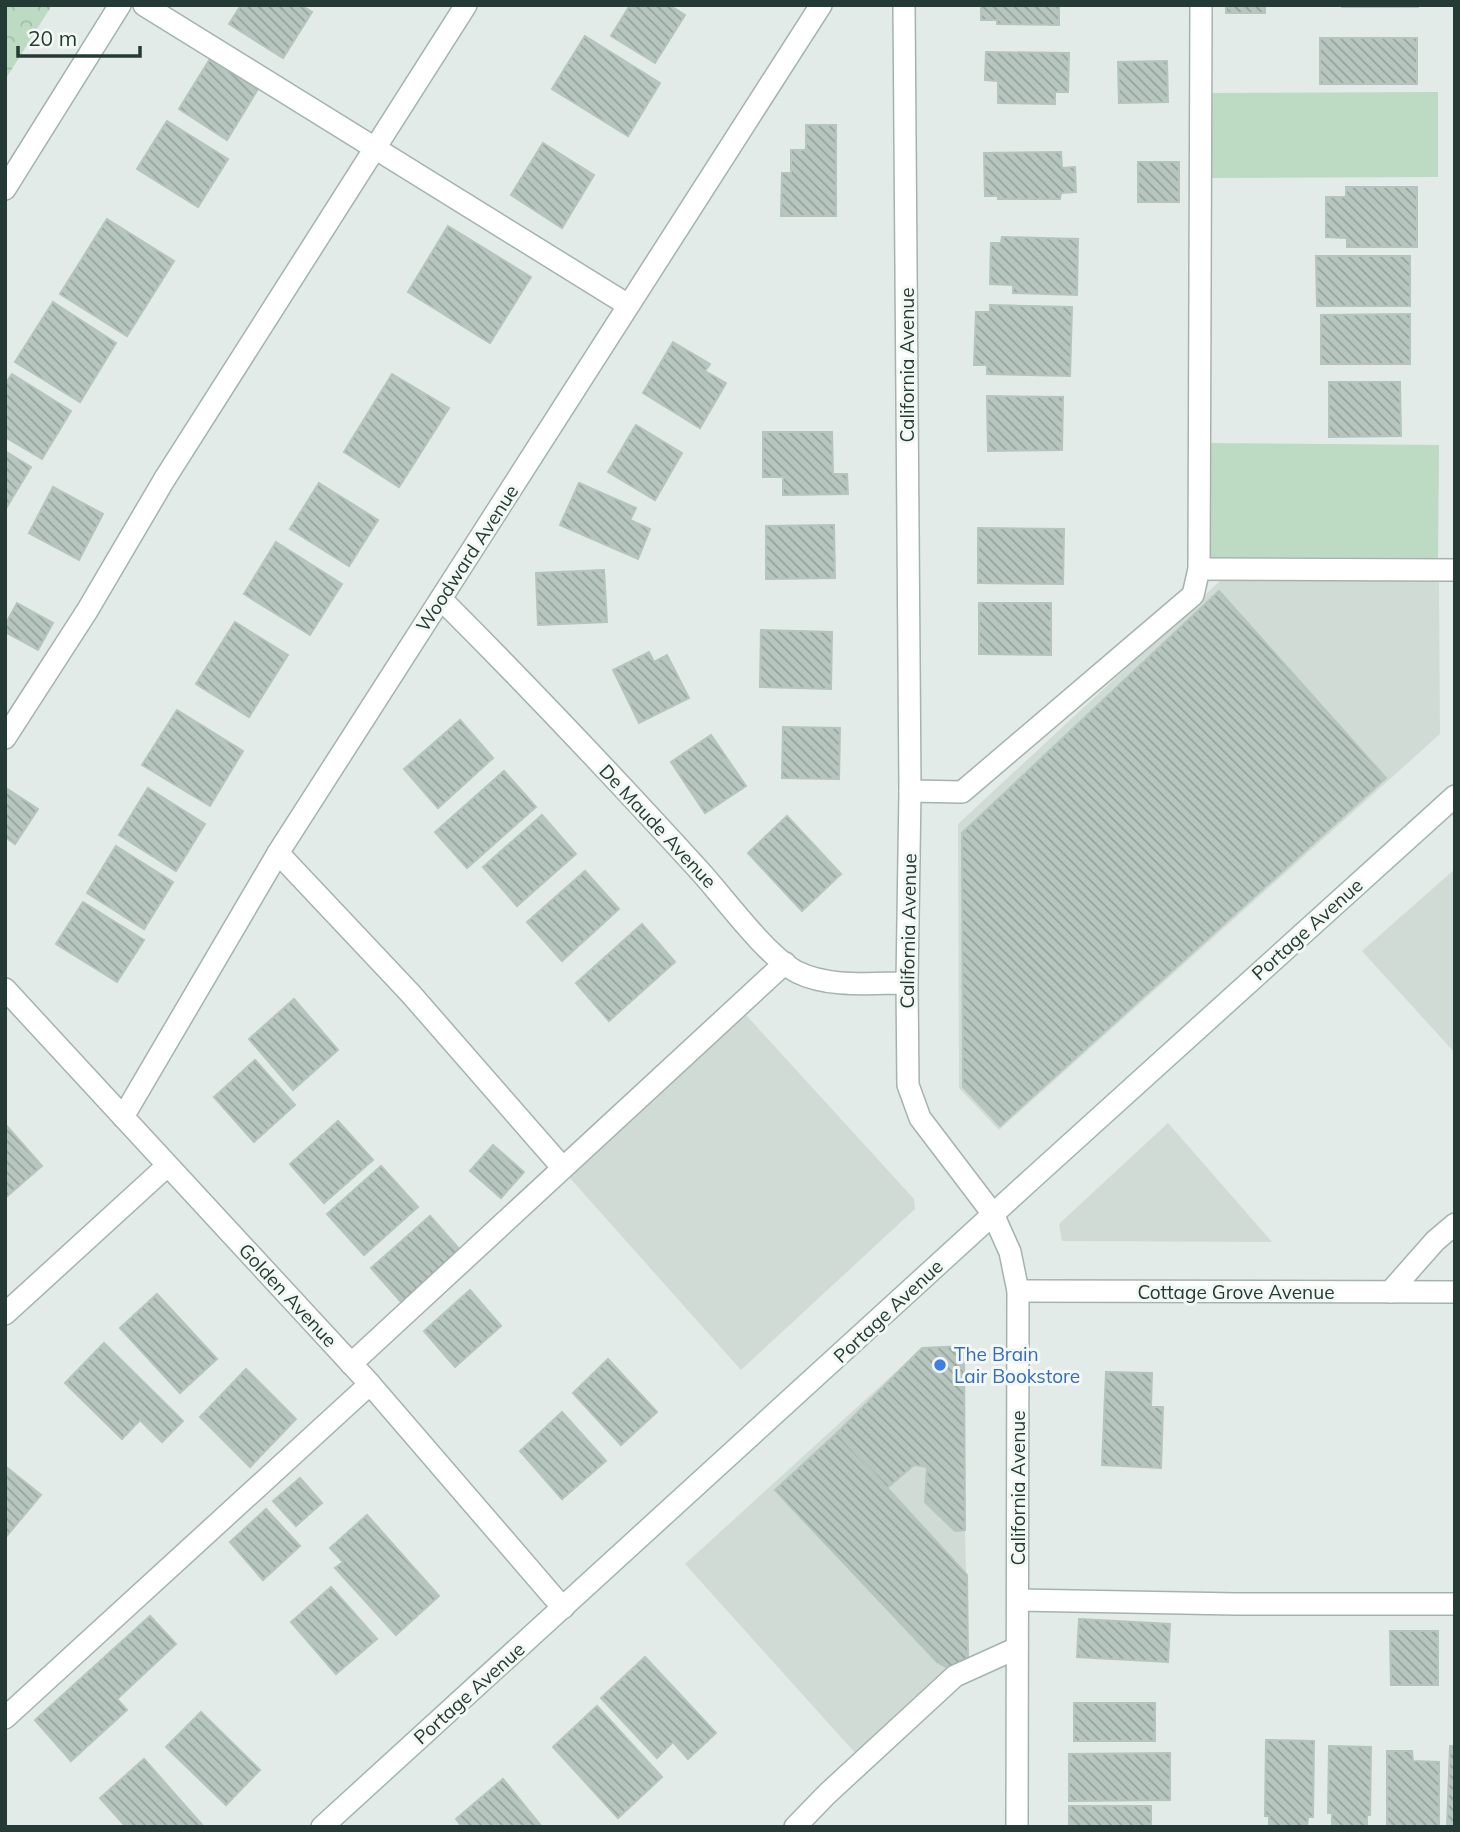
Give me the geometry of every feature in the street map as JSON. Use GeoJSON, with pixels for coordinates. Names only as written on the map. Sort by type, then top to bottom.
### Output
{"type":"FeatureCollection","features":[{"type":"Feature","properties":{"kind":"street"},"geometry":{"type":"LineString","coordinates":[[5,188],[121,5]]}},
{"type":"Feature","properties":{"kind":"street"},"geometry":{"type":"LineString","coordinates":[[144,5],[628,305]]}},
{"type":"Feature","properties":{"kind":"street"},"geometry":{"type":"LineString","coordinates":[[5,738],[87,611],[164,480],[466,5]]}},
{"type":"Feature","properties":{"kind":"street","name":"Woodward Avenue"},"geometry":{"type":"LineString","coordinates":[[123,1117],[278,853],[821,5]]}},
{"type":"Feature","properties":{"kind":"street","name":"California Avenue"},"geometry":{"type":"LineString","coordinates":[[904,5],[910,791],[908,1085],[920,1118],[993,1214],[1010,1252],[1018,1290],[1017,1827]]}},
{"type":"Feature","properties":{"kind":"street"},"geometry":{"type":"LineString","coordinates":[[910,791],[962,792],[1193,595],[1199,569],[1201,5]]}},
{"type":"Feature","properties":{"kind":"street"},"geometry":{"type":"LineString","coordinates":[[1199,569],[1455,570]]}},
{"type":"Feature","properties":{"kind":"street","name":"De Maude Avenue"},"geometry":{"type":"LineString","coordinates":[[441,599],[785,963],[795,971],[814,979],[907,983]]}},
{"type":"Feature","properties":{"kind":"street","name":"Portage Avenue"},"geometry":{"type":"LineString","coordinates":[[322,1827],[1455,796]]}},
{"type":"Feature","properties":{"kind":"street"},"geometry":{"type":"LineString","coordinates":[[278,853],[410,993],[562,1167]]}},
{"type":"Feature","properties":{"kind":"street"},"geometry":{"type":"LineString","coordinates":[[351,1364],[785,963]]}},
{"type":"Feature","properties":{"kind":"street","name":"Golden Avenue"},"geometry":{"type":"LineString","coordinates":[[5,989],[370,1384],[563,1608]]}},
{"type":"Feature","properties":{"kind":"street"},"geometry":{"type":"LineString","coordinates":[[5,1314],[167,1166]]}},
{"type":"Feature","properties":{"kind":"street"},"geometry":{"type":"LineString","coordinates":[[1390,1292],[1435,1241],[1455,1224]]}},
{"type":"Feature","properties":{"kind":"street","name":"Cottage Grove Avenue"},"geometry":{"type":"LineString","coordinates":[[1018,1290],[1455,1292]]}},
{"type":"Feature","properties":{"kind":"street"},"geometry":{"type":"LineString","coordinates":[[5,1718],[370,1384]]}},
{"type":"Feature","properties":{"kind":"street"},"geometry":{"type":"LineString","coordinates":[[1017,1600],[1455,1604]]}},
{"type":"Feature","properties":{"kind":"street"},"geometry":{"type":"LineString","coordinates":[[795,1827],[955,1676],[1017,1648]]}},
{"type":"Feature","properties":{"kind":"shaded area"},"geometry":{"type":"Polygon","coordinates":[[[1439,580],[1440,734],[999,1130],[959,1088],[958,824],[1220,581],[1439,580]]]}},
{"type":"Feature","properties":{"kind":"shaded area"},"geometry":{"type":"Polygon","coordinates":[[[1455,869],[1455,1053],[1362,951],[1455,869]]]}},
{"type":"Feature","properties":{"kind":"shaded area"},"geometry":{"type":"Polygon","coordinates":[[[746,1015],[914,1199],[915,1209],[741,1370],[569,1177],[746,1015]]]}},
{"type":"Feature","properties":{"kind":"shaded area"},"geometry":{"type":"Polygon","coordinates":[[[1168,1123],[1272,1242],[1062,1241],[1059,1224],[1168,1123]]]}},
{"type":"Feature","properties":{"kind":"shaded area"},"geometry":{"type":"Polygon","coordinates":[[[964,1346],[968,1657],[857,1755],[685,1564],[922,1348],[964,1346]]]}},
{"type":"Feature","properties":{"kind":"green space"},"geometry":{"type":"Polygon","coordinates":[[[5,5],[52,5],[5,80],[5,5]]]}},
{"type":"Feature","properties":{"kind":"green space"},"geometry":{"type":"Polygon","coordinates":[[[1438,92],[1438,177],[1208,178],[1208,93],[1438,92]]]}},
{"type":"Feature","properties":{"kind":"green space"},"geometry":{"type":"Polygon","coordinates":[[[1208,443],[1439,445],[1438,558],[1207,557],[1208,443]]]}},
{"type":"Feature","properties":{"kind":"building"},"geometry":{"type":"Polygon","coordinates":[[[241,5],[301,5],[312,12],[283,58],[229,24],[241,5]]]}},
{"type":"Feature","properties":{"kind":"building"},"geometry":{"type":"Polygon","coordinates":[[[630,5],[669,5],[685,15],[655,63],[611,36],[630,5]]]}},
{"type":"Feature","properties":{"kind":"building"},"geometry":{"type":"Polygon","coordinates":[[[981,5],[1059,5],[1059,25],[997,24],[997,20],[981,20],[981,5]]]}},
{"type":"Feature","properties":{"kind":"building"},"geometry":{"type":"Polygon","coordinates":[[[1226,5],[1265,5],[1265,13],[1226,13],[1226,5]]]}},
{"type":"Feature","properties":{"kind":"building"},"geometry":{"type":"Polygon","coordinates":[[[1418,5],[1418,7],[1342,7],[1418,5]]]}},
{"type":"Feature","properties":{"kind":"building"},"geometry":{"type":"Polygon","coordinates":[[[585,36],[660,83],[628,136],[552,89],[585,36]]]}},
{"type":"Feature","properties":{"kind":"building"},"geometry":{"type":"Polygon","coordinates":[[[1320,38],[1417,38],[1417,84],[1320,84],[1320,38]]]}},
{"type":"Feature","properties":{"kind":"building"},"geometry":{"type":"Polygon","coordinates":[[[986,52],[1069,53],[1068,92],[1055,92],[1055,104],[998,103],[998,81],[985,80],[986,52]]]}},
{"type":"Feature","properties":{"kind":"building"},"geometry":{"type":"Polygon","coordinates":[[[210,59],[258,89],[227,140],[179,109],[210,59]]]}},
{"type":"Feature","properties":{"kind":"building"},"geometry":{"type":"Polygon","coordinates":[[[1167,61],[1168,102],[1119,103],[1118,62],[1167,61]]]}},
{"type":"Feature","properties":{"kind":"building"},"geometry":{"type":"Polygon","coordinates":[[[167,121],[228,159],[198,207],[137,169],[167,121]]]}},
{"type":"Feature","properties":{"kind":"building"},"geometry":{"type":"Polygon","coordinates":[[[806,125],[836,125],[836,216],[781,216],[782,173],[791,173],[791,150],[806,150],[806,125]]]}},
{"type":"Feature","properties":{"kind":"building"},"geometry":{"type":"Polygon","coordinates":[[[543,143],[594,175],[562,228],[511,195],[543,143]]]}},
{"type":"Feature","properties":{"kind":"building"},"geometry":{"type":"Polygon","coordinates":[[[1061,152],[1062,168],[1075,167],[1076,192],[1061,193],[1060,199],[998,199],[998,196],[985,196],[984,153],[1061,152]]]}},
{"type":"Feature","properties":{"kind":"building"},"geometry":{"type":"Polygon","coordinates":[[[1138,162],[1179,162],[1179,202],[1138,202],[1138,162]]]}},
{"type":"Feature","properties":{"kind":"building"},"geometry":{"type":"Polygon","coordinates":[[[1346,187],[1417,187],[1417,247],[1347,247],[1347,238],[1326,237],[1326,197],[1346,197],[1346,187]]]}},
{"type":"Feature","properties":{"kind":"building"},"geometry":{"type":"Polygon","coordinates":[[[107,219],[174,261],[127,336],[60,294],[107,219]]]}},
{"type":"Feature","properties":{"kind":"building"},"geometry":{"type":"Polygon","coordinates":[[[448,226],[531,277],[490,343],[408,292],[448,226]]]}},
{"type":"Feature","properties":{"kind":"building"},"geometry":{"type":"Polygon","coordinates":[[[1002,237],[1078,239],[1077,295],[1013,293],[1013,285],[990,284],[991,243],[1001,243],[1002,237]]]}},
{"type":"Feature","properties":{"kind":"building"},"geometry":{"type":"Polygon","coordinates":[[[1316,256],[1410,256],[1410,306],[1317,306],[1316,256]]]}},
{"type":"Feature","properties":{"kind":"building"},"geometry":{"type":"Polygon","coordinates":[[[53,302],[116,343],[80,402],[15,362],[53,302]]]}},
{"type":"Feature","properties":{"kind":"building"},"geometry":{"type":"Polygon","coordinates":[[[990,305],[1072,307],[1070,376],[987,374],[987,365],[974,365],[976,312],[990,312],[990,305]]]}},
{"type":"Feature","properties":{"kind":"building"},"geometry":{"type":"Polygon","coordinates":[[[1410,314],[1410,364],[1321,364],[1321,315],[1410,314]]]}},
{"type":"Feature","properties":{"kind":"building"},"geometry":{"type":"Polygon","coordinates":[[[673,342],[710,364],[705,371],[726,383],[700,428],[643,393],[673,342]]]}},
{"type":"Feature","properties":{"kind":"building"},"geometry":{"type":"Polygon","coordinates":[[[12,374],[71,411],[42,459],[5,437],[5,384],[12,374]]]}},
{"type":"Feature","properties":{"kind":"building"},"geometry":{"type":"Polygon","coordinates":[[[392,374],[449,408],[399,487],[344,452],[392,374]]]}},
{"type":"Feature","properties":{"kind":"building"},"geometry":{"type":"Polygon","coordinates":[[[1329,382],[1400,382],[1401,436],[1329,437],[1329,382]]]}},
{"type":"Feature","properties":{"kind":"building"},"geometry":{"type":"Polygon","coordinates":[[[987,396],[1063,397],[1062,450],[988,451],[987,396]]]}},
{"type":"Feature","properties":{"kind":"building"},"geometry":{"type":"Polygon","coordinates":[[[636,425],[682,453],[655,500],[608,472],[636,425]]]}},
{"type":"Feature","properties":{"kind":"building"},"geometry":{"type":"Polygon","coordinates":[[[763,432],[832,432],[833,474],[847,474],[848,494],[783,495],[783,477],[763,477],[763,432]]]}},
{"type":"Feature","properties":{"kind":"building"},"geometry":{"type":"Polygon","coordinates":[[[5,451],[31,467],[5,510],[5,451]]]}},
{"type":"Feature","properties":{"kind":"building"},"geometry":{"type":"Polygon","coordinates":[[[319,483],[378,520],[349,566],[290,529],[319,483]]]}},
{"type":"Feature","properties":{"kind":"building"},"geometry":{"type":"Polygon","coordinates":[[[579,483],[636,508],[630,520],[650,529],[638,559],[560,525],[579,483]]]}},
{"type":"Feature","properties":{"kind":"building"},"geometry":{"type":"Polygon","coordinates":[[[53,487],[103,514],[79,560],[29,533],[53,487]]]}},
{"type":"Feature","properties":{"kind":"building"},"geometry":{"type":"Polygon","coordinates":[[[834,525],[835,578],[766,579],[766,526],[834,525]]]}},
{"type":"Feature","properties":{"kind":"building"},"geometry":{"type":"Polygon","coordinates":[[[978,528],[1064,529],[1063,584],[978,583],[978,528]]]}},
{"type":"Feature","properties":{"kind":"building"},"geometry":{"type":"Polygon","coordinates":[[[276,542],[342,584],[310,635],[244,594],[276,542]]]}},
{"type":"Feature","properties":{"kind":"building"},"geometry":{"type":"Polygon","coordinates":[[[604,570],[607,622],[538,625],[536,573],[604,570]]]}},
{"type":"Feature","properties":{"kind":"building"},"geometry":{"type":"Polygon","coordinates":[[[1219,591],[1386,778],[1000,1126],[963,1087],[962,833],[1219,591]]]}},
{"type":"Feature","properties":{"kind":"building"},"geometry":{"type":"Polygon","coordinates":[[[17,603],[53,623],[38,650],[5,632],[5,625],[17,603]]]}},
{"type":"Feature","properties":{"kind":"building"},"geometry":{"type":"Polygon","coordinates":[[[979,603],[1051,603],[1051,655],[979,654],[979,603]]]}},
{"type":"Feature","properties":{"kind":"building"},"geometry":{"type":"Polygon","coordinates":[[[235,622],[288,655],[249,717],[196,684],[235,622]]]}},
{"type":"Feature","properties":{"kind":"building"},"geometry":{"type":"Polygon","coordinates":[[[761,630],[832,632],[831,689],[760,687],[761,630]]]}},
{"type":"Feature","properties":{"kind":"building"},"geometry":{"type":"Polygon","coordinates":[[[649,652],[654,662],[667,655],[689,698],[639,723],[613,670],[649,652]]]}},
{"type":"Feature","properties":{"kind":"building"},"geometry":{"type":"Polygon","coordinates":[[[177,710],[243,751],[210,806],[142,765],[177,710]]]}},
{"type":"Feature","properties":{"kind":"building"},"geometry":{"type":"Polygon","coordinates":[[[460,720],[493,758],[438,808],[404,769],[460,720]]]}},
{"type":"Feature","properties":{"kind":"building"},"geometry":{"type":"Polygon","coordinates":[[[783,727],[840,728],[839,779],[782,778],[783,727]]]}},
{"type":"Feature","properties":{"kind":"building"},"geometry":{"type":"Polygon","coordinates":[[[711,735],[746,786],[705,813],[671,762],[711,735]]]}},
{"type":"Feature","properties":{"kind":"building"},"geometry":{"type":"Polygon","coordinates":[[[504,771],[536,807],[467,868],[435,832],[504,771]]]}},
{"type":"Feature","properties":{"kind":"building"},"geometry":{"type":"Polygon","coordinates":[[[6,788],[38,809],[15,844],[5,837],[6,788]]]}},
{"type":"Feature","properties":{"kind":"building"},"geometry":{"type":"Polygon","coordinates":[[[148,788],[205,824],[176,871],[119,835],[148,788]]]}},
{"type":"Feature","properties":{"kind":"building"},"geometry":{"type":"Polygon","coordinates":[[[542,815],[576,854],[517,906],[483,867],[542,815]]]}},
{"type":"Feature","properties":{"kind":"building"},"geometry":{"type":"Polygon","coordinates":[[[787,816],[841,874],[802,911],[748,853],[787,816]]]}},
{"type":"Feature","properties":{"kind":"building"},"geometry":{"type":"Polygon","coordinates":[[[116,846],[173,882],[144,929],[87,893],[116,846]]]}},
{"type":"Feature","properties":{"kind":"building"},"geometry":{"type":"Polygon","coordinates":[[[585,871],[619,909],[562,961],[527,922],[585,871]]]}},
{"type":"Feature","properties":{"kind":"building"},"geometry":{"type":"Polygon","coordinates":[[[83,902],[144,940],[117,982],[56,944],[83,902]]]}},
{"type":"Feature","properties":{"kind":"building"},"geometry":{"type":"Polygon","coordinates":[[[642,924],[675,962],[609,1021],[576,983],[642,924]]]}},
{"type":"Feature","properties":{"kind":"building"},"geometry":{"type":"Polygon","coordinates":[[[294,999],[338,1050],[293,1090],[249,1039],[294,999]]]}},
{"type":"Feature","properties":{"kind":"building"},"geometry":{"type":"Polygon","coordinates":[[[255,1060],[295,1105],[254,1142],[214,1097],[255,1060]]]}},
{"type":"Feature","properties":{"kind":"building"},"geometry":{"type":"Polygon","coordinates":[[[338,1121],[373,1160],[324,1203],[290,1164],[338,1121]]]}},
{"type":"Feature","properties":{"kind":"building"},"geometry":{"type":"Polygon","coordinates":[[[5,1124],[42,1166],[5,1198],[5,1124]]]}},
{"type":"Feature","properties":{"kind":"building"},"geometry":{"type":"Polygon","coordinates":[[[493,1145],[524,1172],[501,1198],[470,1171],[493,1145]]]}},
{"type":"Feature","properties":{"kind":"building"},"geometry":{"type":"Polygon","coordinates":[[[381,1166],[418,1207],[364,1255],[327,1214],[381,1166]]]}},
{"type":"Feature","properties":{"kind":"building"},"geometry":{"type":"Polygon","coordinates":[[[430,1216],[461,1251],[402,1303],[371,1268],[430,1216]]]}},
{"type":"Feature","properties":{"kind":"building"},"geometry":{"type":"Polygon","coordinates":[[[470,1290],[501,1326],[455,1367],[424,1331],[470,1290]]]}},
{"type":"Feature","properties":{"kind":"building"},"geometry":{"type":"Polygon","coordinates":[[[157,1294],[217,1359],[180,1393],[120,1328],[157,1294]]]}},
{"type":"Feature","properties":{"kind":"building"},"geometry":{"type":"Polygon","coordinates":[[[104,1343],[183,1421],[162,1442],[140,1420],[122,1439],[65,1383],[104,1343]]]}},
{"type":"Feature","properties":{"kind":"building"},"geometry":{"type":"Polygon","coordinates":[[[964,1346],[965,1530],[955,1531],[925,1502],[927,1467],[914,1465],[887,1488],[837,1433],[922,1348],[964,1346]]]}},
{"type":"Feature","properties":{"kind":"building"},"geometry":{"type":"Polygon","coordinates":[[[608,1359],[657,1412],[621,1445],[573,1393],[608,1359]]]}},
{"type":"Feature","properties":{"kind":"building"},"geometry":{"type":"Polygon","coordinates":[[[246,1369],[296,1419],[250,1467],[200,1417],[246,1369]]]}},
{"type":"Feature","properties":{"kind":"building"},"geometry":{"type":"Polygon","coordinates":[[[1106,1372],[1152,1373],[1151,1407],[1163,1407],[1161,1468],[1102,1465],[1106,1372]]]}},
{"type":"Feature","properties":{"kind":"building"},"geometry":{"type":"Polygon","coordinates":[[[562,1412],[606,1461],[562,1499],[520,1451],[562,1412]]]}},
{"type":"Feature","properties":{"kind":"building"},"geometry":{"type":"Polygon","coordinates":[[[837,1433],[967,1575],[968,1657],[951,1670],[937,1662],[775,1490],[837,1433]]]}},
{"type":"Feature","properties":{"kind":"building"},"geometry":{"type":"Polygon","coordinates":[[[5,1466],[41,1495],[5,1538],[5,1466]]]}},
{"type":"Feature","properties":{"kind":"building"},"geometry":{"type":"Polygon","coordinates":[[[300,1478],[322,1503],[296,1526],[273,1501],[300,1478]]]}},
{"type":"Feature","properties":{"kind":"building"},"geometry":{"type":"Polygon","coordinates":[[[266,1509],[300,1546],[263,1580],[230,1542],[266,1509]]]}},
{"type":"Feature","properties":{"kind":"building"},"geometry":{"type":"Polygon","coordinates":[[[367,1515],[439,1596],[396,1635],[335,1568],[343,1562],[330,1548],[367,1515]]]}},
{"type":"Feature","properties":{"kind":"building"},"geometry":{"type":"Polygon","coordinates":[[[331,1587],[377,1639],[336,1674],[291,1622],[331,1587]]]}},
{"type":"Feature","properties":{"kind":"building"},"geometry":{"type":"Polygon","coordinates":[[[150,1616],[176,1644],[117,1699],[127,1710],[71,1761],[35,1720],[150,1616]]]}},
{"type":"Feature","properties":{"kind":"building"},"geometry":{"type":"Polygon","coordinates":[[[1079,1619],[1170,1624],[1168,1662],[1077,1657],[1079,1619]]]}},
{"type":"Feature","properties":{"kind":"building"},"geometry":{"type":"Polygon","coordinates":[[[1390,1631],[1438,1631],[1438,1685],[1391,1685],[1390,1631]]]}},
{"type":"Feature","properties":{"kind":"building"},"geometry":{"type":"Polygon","coordinates":[[[645,1657],[716,1733],[688,1759],[673,1742],[657,1758],[601,1698],[645,1657]]]}},
{"type":"Feature","properties":{"kind":"building"},"geometry":{"type":"Polygon","coordinates":[[[1074,1703],[1155,1703],[1155,1741],[1074,1741],[1074,1703]]]}},
{"type":"Feature","properties":{"kind":"building"},"geometry":{"type":"Polygon","coordinates":[[[597,1706],[662,1777],[618,1818],[553,1747],[597,1706]]]}},
{"type":"Feature","properties":{"kind":"building"},"geometry":{"type":"Polygon","coordinates":[[[201,1712],[260,1770],[226,1805],[166,1747],[201,1712]]]}},
{"type":"Feature","properties":{"kind":"building"},"geometry":{"type":"Polygon","coordinates":[[[1266,1740],[1314,1741],[1313,1817],[1308,1817],[1307,1827],[1269,1827],[1269,1816],[1265,1816],[1266,1740]]]}},
{"type":"Feature","properties":{"kind":"building"},"geometry":{"type":"Polygon","coordinates":[[[1329,1746],[1371,1747],[1370,1815],[1367,1815],[1367,1827],[1332,1827],[1332,1813],[1328,1813],[1329,1746]]]}},
{"type":"Feature","properties":{"kind":"building"},"geometry":{"type":"Polygon","coordinates":[[[1450,1746],[1455,1746],[1455,1827],[1447,1827],[1450,1746]]]}},
{"type":"Feature","properties":{"kind":"building"},"geometry":{"type":"Polygon","coordinates":[[[1387,1751],[1412,1751],[1413,1761],[1439,1762],[1439,1827],[1387,1827],[1387,1751]]]}},
{"type":"Feature","properties":{"kind":"building"},"geometry":{"type":"Polygon","coordinates":[[[1170,1753],[1170,1800],[1069,1801],[1069,1754],[1170,1753]]]}},
{"type":"Feature","properties":{"kind":"building"},"geometry":{"type":"Polygon","coordinates":[[[144,1759],[204,1827],[126,1827],[100,1798],[144,1759]]]}},
{"type":"Feature","properties":{"kind":"building"},"geometry":{"type":"Polygon","coordinates":[[[503,1779],[542,1827],[462,1827],[456,1819],[503,1779]]]}},
{"type":"Feature","properties":{"kind":"building"},"geometry":{"type":"Polygon","coordinates":[[[1069,1806],[1151,1806],[1151,1827],[1069,1827],[1069,1806]]]}},
{"type":"Feature","properties":{"kind":"place","name":"The Brain Lair Bookstore"},"geometry":{"type":"Point","coordinates":[940,1365]}}]}
